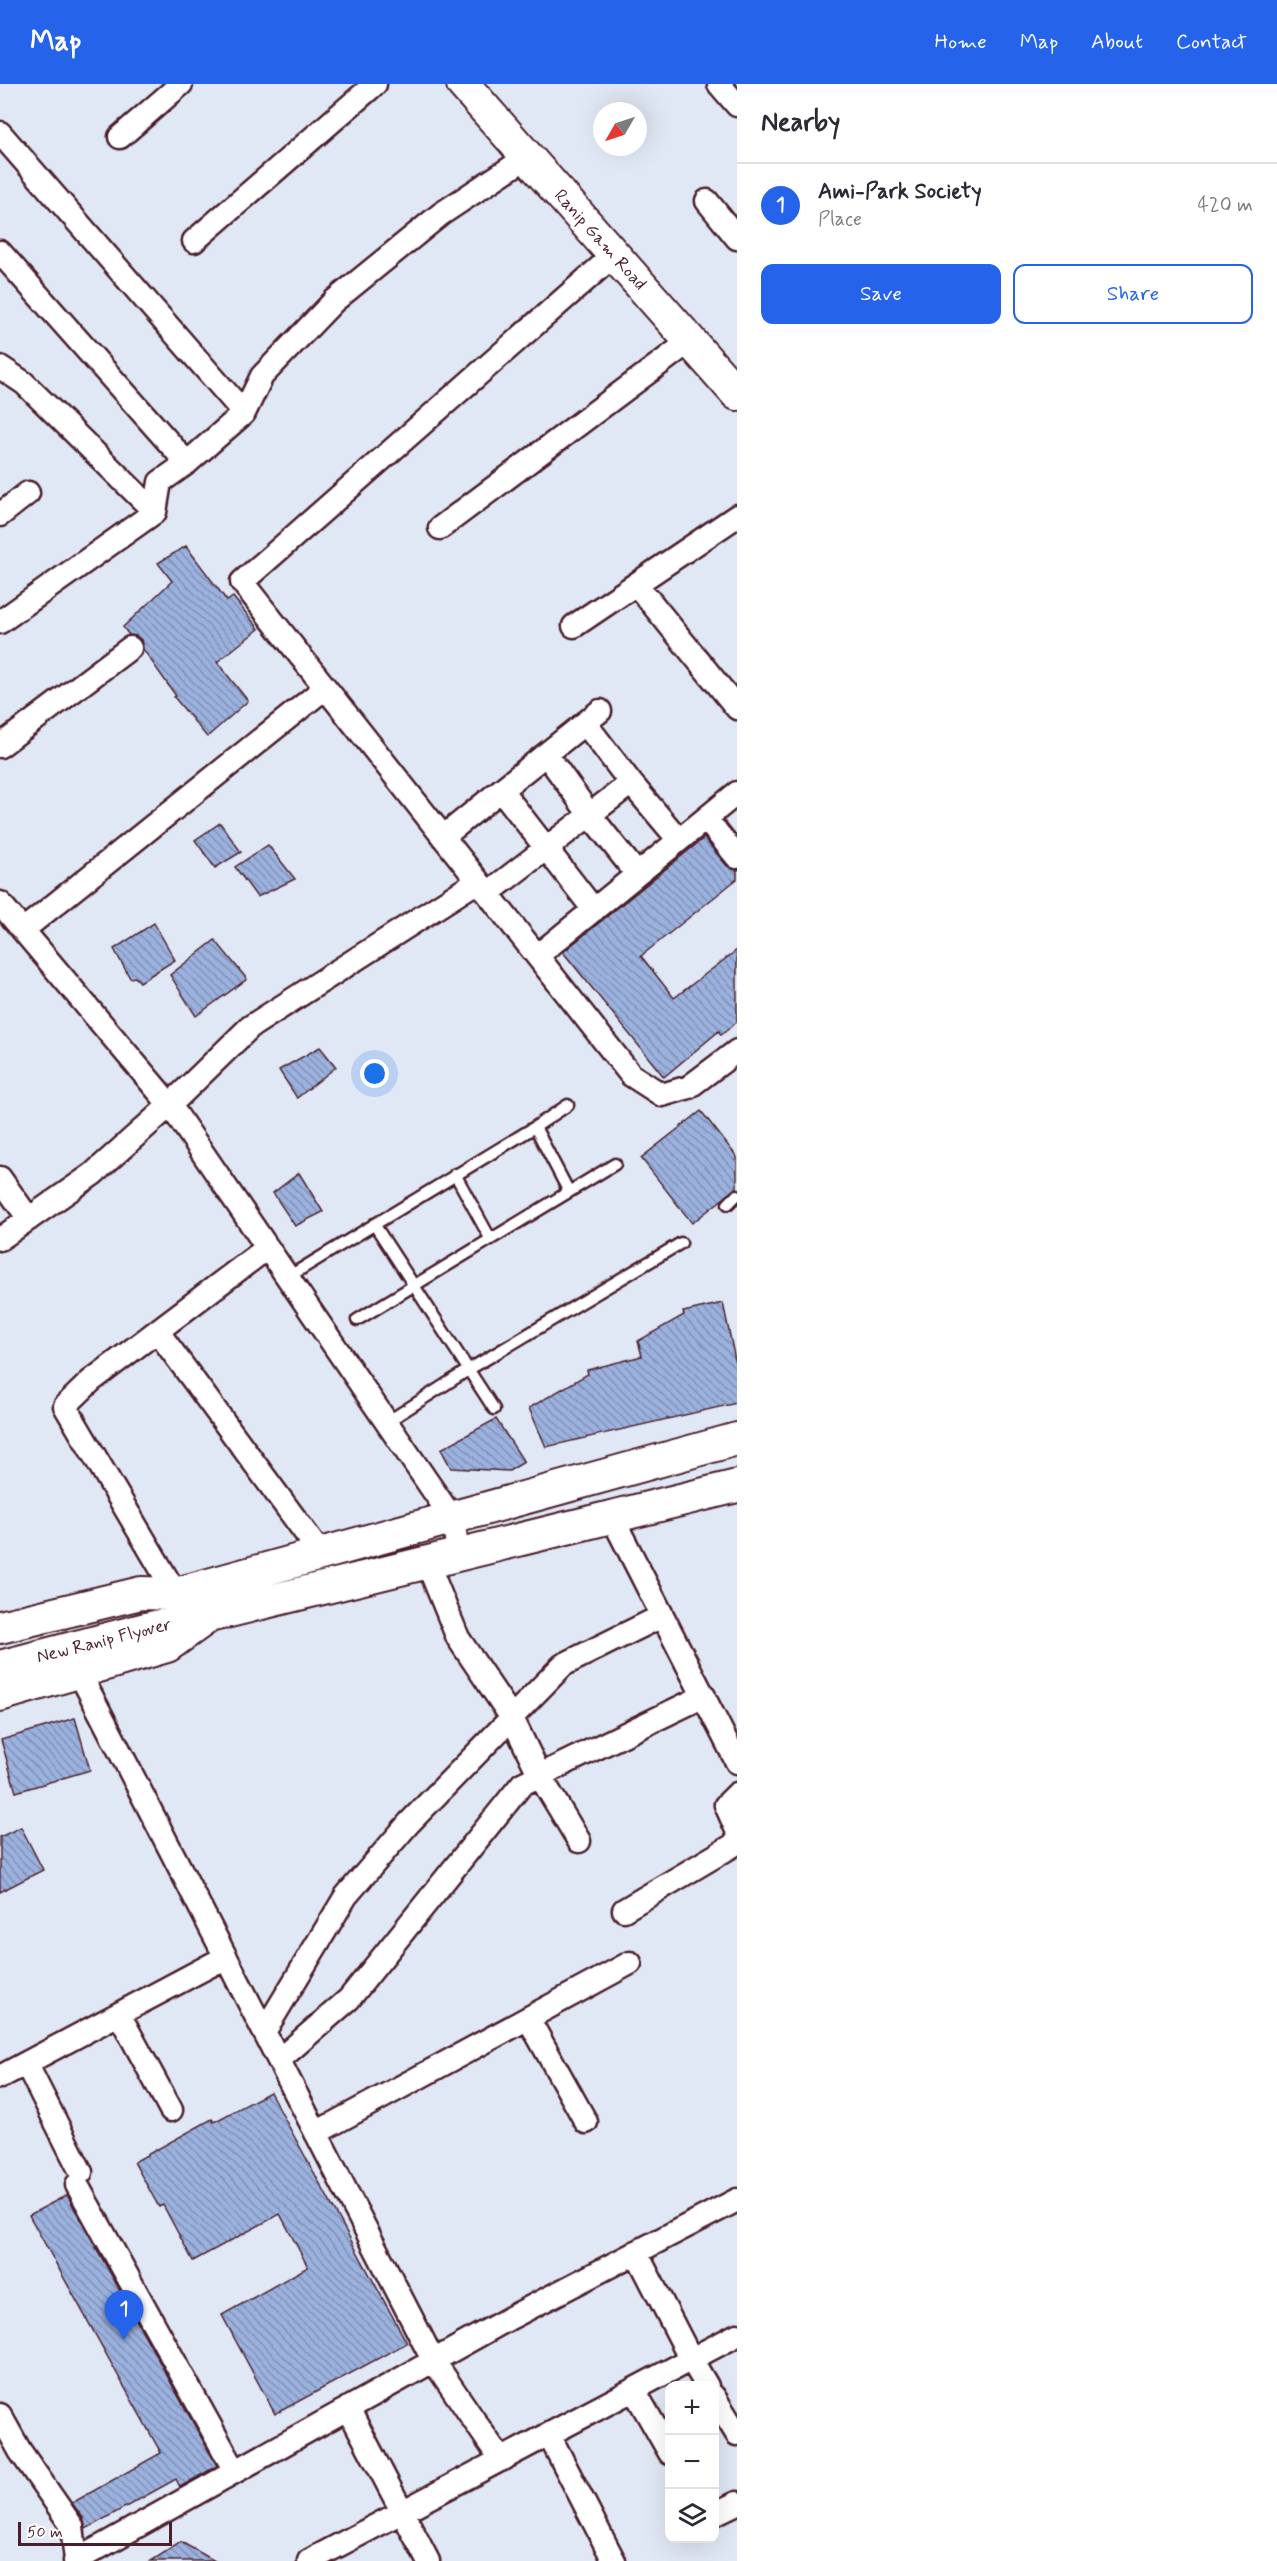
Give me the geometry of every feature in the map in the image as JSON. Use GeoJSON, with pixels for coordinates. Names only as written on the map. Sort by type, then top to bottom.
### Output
{"type":"FeatureCollection","features":[{"type":"Feature","properties":{"kind":"main road","name":"Ranip Gam Road"},"geometry":{"type":"LineString","coordinates":[[463,84],[737,394]]}},
{"type":"Feature","properties":{"kind":"main road","name":"New Ranip Flyover"},"geometry":{"type":"LineString","coordinates":[[0,1667],[141,1616],[176,1594],[737,1439]]}},
{"type":"Feature","properties":{"kind":"main road","name":"New Ranip Flyover"},"geometry":{"type":"LineString","coordinates":[[0,1641],[141,1616],[209,1616],[737,1486]]}},
{"type":"Feature","properties":{"kind":"main road"},"geometry":{"type":"LineString","coordinates":[[0,1627],[141,1593],[176,1594]]}},
{"type":"Feature","properties":{"kind":"main road"},"geometry":{"type":"LineString","coordinates":[[0,1695],[167,1646],[209,1616]]}},
{"type":"Feature","properties":{"kind":"street"},"geometry":{"type":"LineString","coordinates":[[120,136],[181,84]]}},
{"type":"Feature","properties":{"kind":"street"},"geometry":{"type":"LineString","coordinates":[[194,241],[375,84]]}},
{"type":"Feature","properties":{"kind":"street"},"geometry":{"type":"LineString","coordinates":[[719,84],[737,105]]}},
{"type":"Feature","properties":{"kind":"street"},"geometry":{"type":"LineString","coordinates":[[0,133],[244,413]]}},
{"type":"Feature","properties":{"kind":"street"},"geometry":{"type":"LineString","coordinates":[[0,622],[155,512],[160,482],[187,463],[244,413],[262,376],[334,302],[441,214],[527,157]]}},
{"type":"Feature","properties":{"kind":"street"},"geometry":{"type":"LineString","coordinates":[[707,201],[737,238]]}},
{"type":"Feature","properties":{"kind":"street"},"geometry":{"type":"LineString","coordinates":[[0,252],[187,463]]}},
{"type":"Feature","properties":{"kind":"street"},"geometry":{"type":"LineString","coordinates":[[614,255],[242,582],[631,1075],[662,1095],[689,1087],[737,1051]]}},
{"type":"Feature","properties":{"kind":"street"},"geometry":{"type":"LineString","coordinates":[[440,528],[690,341]]}},
{"type":"Feature","properties":{"kind":"street"},"geometry":{"type":"LineString","coordinates":[[0,367],[24,383],[155,512]]}},
{"type":"Feature","properties":{"kind":"street"},"geometry":{"type":"LineString","coordinates":[[0,515],[28,493]]}},
{"type":"Feature","properties":{"kind":"street"},"geometry":{"type":"LineString","coordinates":[[574,626],[737,516]]}},
{"type":"Feature","properties":{"kind":"street"},"geometry":{"type":"LineString","coordinates":[[636,584],[737,708]]}},
{"type":"Feature","properties":{"kind":"street"},"geometry":{"type":"LineString","coordinates":[[0,746],[130,648]]}},
{"type":"Feature","properties":{"kind":"street"},"geometry":{"type":"LineString","coordinates":[[23,930],[325,687]]}},
{"type":"Feature","properties":{"kind":"street"},"geometry":{"type":"LineString","coordinates":[[443,837],[592,717],[631,783],[679,840]]}},
{"type":"Feature","properties":{"kind":"street"},"geometry":{"type":"LineString","coordinates":[[546,754],[637,874]]}},
{"type":"Feature","properties":{"kind":"street"},"geometry":{"type":"LineString","coordinates":[[0,1239],[93,1174],[170,1106],[250,1027],[545,849],[631,783]]}},
{"type":"Feature","properties":{"kind":"street"},"geometry":{"type":"LineString","coordinates":[[501,790],[594,910]]}},
{"type":"Feature","properties":{"kind":"street"},"geometry":{"type":"LineString","coordinates":[[537,956],[737,793]]}},
{"type":"Feature","properties":{"kind":"street"},"geometry":{"type":"LineString","coordinates":[[706,819],[737,858]]}},
{"type":"Feature","properties":{"kind":"street"},"geometry":{"type":"LineString","coordinates":[[0,903],[170,1106],[452,1518],[459,1554]]}},
{"type":"Feature","properties":{"kind":"street"},"geometry":{"type":"LineString","coordinates":[[0,1178],[29,1219]]}},
{"type":"Feature","properties":{"kind":"street"},"geometry":{"type":"LineString","coordinates":[[176,1594],[66,1406],[91,1381],[267,1248]]}},
{"type":"Feature","properties":{"kind":"street"},"geometry":{"type":"LineString","coordinates":[[158,1332],[321,1554]]}},
{"type":"Feature","properties":{"kind":"street"},"geometry":{"type":"LineString","coordinates":[[612,1517],[737,1762]]}},
{"type":"Feature","properties":{"kind":"street"},"geometry":{"type":"LineString","coordinates":[[427,1562],[458,1638],[512,1718],[540,1776],[579,1841]]}},
{"type":"Feature","properties":{"kind":"street"},"geometry":{"type":"LineString","coordinates":[[264,2032],[346,1896],[409,1823],[563,1665],[662,1616]]}},
{"type":"Feature","properties":{"kind":"street"},"geometry":{"type":"LineString","coordinates":[[79,1672],[434,2360],[501,2460]]}},
{"type":"Feature","properties":{"kind":"street"},"geometry":{"type":"LineString","coordinates":[[279,2060],[349,1999],[522,1784],[704,1696]]}},
{"type":"Feature","properties":{"kind":"street"},"geometry":{"type":"LineString","coordinates":[[737,1794],[726,1805],[737,1830]]}},
{"type":"Feature","properties":{"kind":"street"},"geometry":{"type":"LineString","coordinates":[[624,1910],[737,1844]]}},
{"type":"Feature","properties":{"kind":"street"},"geometry":{"type":"LineString","coordinates":[[0,2077],[226,1957]]}},
{"type":"Feature","properties":{"kind":"street"},"geometry":{"type":"LineString","coordinates":[[316,2133],[630,1963]]}},
{"type":"Feature","properties":{"kind":"street"},"geometry":{"type":"LineString","coordinates":[[119,2014],[171,2110]]}},
{"type":"Feature","properties":{"kind":"street"},"geometry":{"type":"LineString","coordinates":[[528,2018],[586,2122]]}},
{"type":"Feature","properties":{"kind":"street"},"geometry":{"type":"LineString","coordinates":[[26,2063],[79,2179],[235,2471]]}},
{"type":"Feature","properties":{"kind":"street"},"geometry":{"type":"LineString","coordinates":[[0,2415],[20,2451],[72,2526],[76,2561],[434,2360],[737,2200]]}},
{"type":"Feature","properties":{"kind":"street"},"geometry":{"type":"LineString","coordinates":[[636,2252],[705,2381]]}},
{"type":"Feature","properties":{"kind":"street"},"geometry":{"type":"LineString","coordinates":[[309,2561],[737,2335]]}},
{"type":"Feature","properties":{"kind":"street"},"geometry":{"type":"LineString","coordinates":[[634,2390],[665,2446]]}},
{"type":"Feature","properties":{"kind":"street"},"geometry":{"type":"LineString","coordinates":[[719,2405],[737,2434]]}},
{"type":"Feature","properties":{"kind":"street"},"geometry":{"type":"LineString","coordinates":[[348,2408],[428,2561]]}},
{"type":"Feature","properties":{"kind":"street"},"geometry":{"type":"LineString","coordinates":[[549,2435],[614,2561]]}},
{"type":"Feature","properties":{"kind":"street"},"geometry":{"type":"LineString","coordinates":[[719,2512],[737,2503]]}},
{"type":"Feature","properties":{"kind":"lane"},"geometry":{"type":"LineString","coordinates":[[288,1277],[568,1105]]}},
{"type":"Feature","properties":{"kind":"lane"},"geometry":{"type":"LineString","coordinates":[[535,1127],[568,1192]]}},
{"type":"Feature","properties":{"kind":"lane"},"geometry":{"type":"LineString","coordinates":[[357,1320],[615,1164]]}},
{"type":"Feature","properties":{"kind":"lane"},"geometry":{"type":"LineString","coordinates":[[455,1174],[490,1239]]}},
{"type":"Feature","properties":{"kind":"lane"},"geometry":{"type":"LineString","coordinates":[[728,1204],[737,1195]]}},
{"type":"Feature","properties":{"kind":"lane"},"geometry":{"type":"LineString","coordinates":[[374,1224],[494,1409]]}},
{"type":"Feature","properties":{"kind":"lane"},"geometry":{"type":"LineString","coordinates":[[387,1422],[468,1370],[681,1243]]}},
{"type":"Feature","properties":{"kind":"building"},"geometry":{"type":"Polygon","coordinates":[[[186,546],[227,601],[233,597],[259,629],[217,662],[248,701],[207,737],[174,697],[176,696],[143,649],[141,640],[129,635],[123,627],[172,581],[158,563],[186,546]]]}},
{"type":"Feature","properties":{"kind":"building"},"geometry":{"type":"Polygon","coordinates":[[[220,823],[241,852],[215,868],[195,840],[220,823]]]}},
{"type":"Feature","properties":{"kind":"building"},"geometry":{"type":"Polygon","coordinates":[[[704,838],[727,866],[737,870],[737,879],[641,956],[674,998],[737,950],[737,1022],[721,1035],[719,1031],[664,1077],[563,952],[704,838]]]}},
{"type":"Feature","properties":{"kind":"building"},"geometry":{"type":"Polygon","coordinates":[[[268,845],[295,879],[257,897],[235,867],[268,845]]]}},
{"type":"Feature","properties":{"kind":"building"},"geometry":{"type":"Polygon","coordinates":[[[154,923],[175,960],[140,982],[135,977],[130,978],[114,949],[154,923]]]}},
{"type":"Feature","properties":{"kind":"building"},"geometry":{"type":"Polygon","coordinates":[[[215,940],[247,979],[196,1016],[170,975],[215,940]]]}},
{"type":"Feature","properties":{"kind":"building"},"geometry":{"type":"Polygon","coordinates":[[[320,1047],[336,1067],[297,1098],[279,1070],[320,1047]]]}},
{"type":"Feature","properties":{"kind":"building"},"geometry":{"type":"Polygon","coordinates":[[[701,1111],[737,1157],[737,1188],[692,1223],[641,1158],[701,1111]]]}},
{"type":"Feature","properties":{"kind":"building"},"geometry":{"type":"Polygon","coordinates":[[[299,1173],[323,1212],[295,1226],[273,1193],[299,1173]]]}},
{"type":"Feature","properties":{"kind":"building"},"geometry":{"type":"Polygon","coordinates":[[[723,1303],[737,1369],[737,1403],[546,1447],[529,1408],[588,1374],[587,1370],[642,1356],[638,1341],[684,1315],[683,1312],[723,1303]]]}},
{"type":"Feature","properties":{"kind":"building"},"geometry":{"type":"Polygon","coordinates":[[[496,1419],[524,1462],[509,1471],[451,1468],[441,1449],[496,1419]]]}},
{"type":"Feature","properties":{"kind":"building"},"geometry":{"type":"Polygon","coordinates":[[[75,1718],[90,1770],[16,1792],[1,1740],[75,1718]]]}},
{"type":"Feature","properties":{"kind":"building"},"geometry":{"type":"Polygon","coordinates":[[[21,1827],[43,1870],[0,1892],[0,1837],[21,1827]]]}},
{"type":"Feature","properties":{"kind":"building"},"geometry":{"type":"Polygon","coordinates":[[[270,2092],[407,2343],[275,2414],[222,2315],[308,2267],[280,2214],[193,2261],[163,2205],[159,2207],[134,2162],[212,2119],[214,2122],[270,2092]]]}},
{"type":"Feature","properties":{"kind":"building"},"geometry":{"type":"Polygon","coordinates":[[[67,2195],[217,2466],[180,2487],[176,2479],[86,2529],[83,2518],[72,2503],[161,2453],[29,2215],[67,2195]]]}},
{"type":"Feature","properties":{"kind":"building"},"geometry":{"type":"Polygon","coordinates":[[[181,2542],[215,2561],[151,2561],[181,2542]]]}},
{"type":"Feature","properties":{"kind":"place","name":"Ami-Park Society"},"geometry":{"type":"Point","coordinates":[124,2340]}}]}
